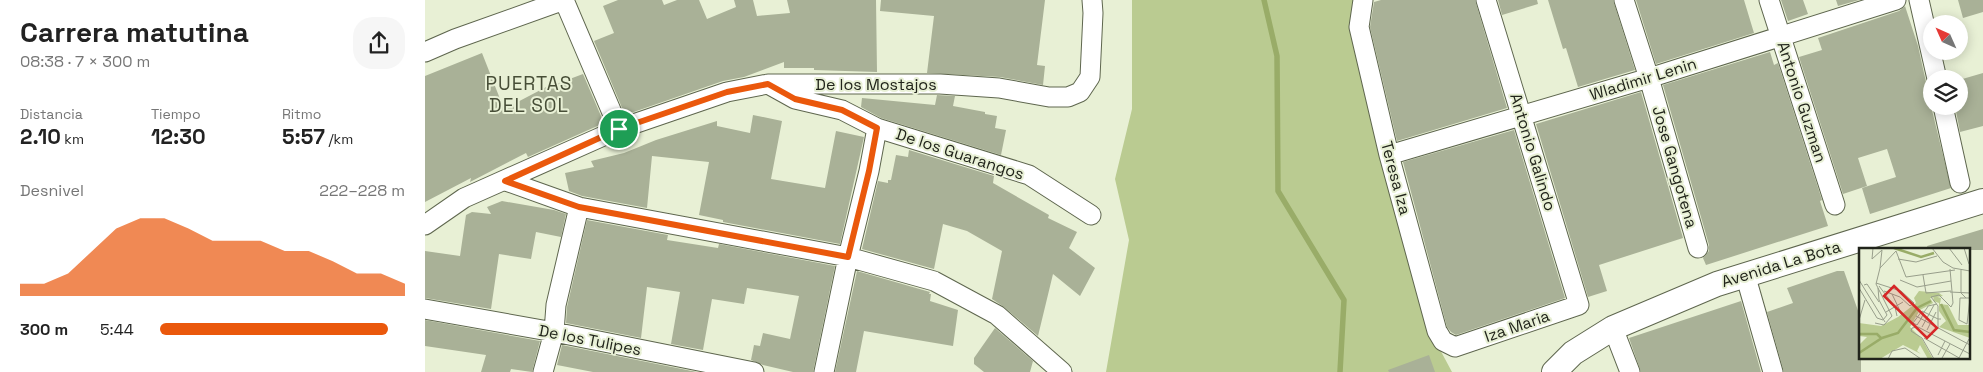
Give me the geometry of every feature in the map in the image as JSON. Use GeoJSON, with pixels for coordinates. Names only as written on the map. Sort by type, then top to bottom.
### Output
{"type":"FeatureCollection","features":[{"type":"Feature","properties":{"kind":"street"},"geometry":{"type":"LineString","coordinates":[[425,52],[455,38],[564,0],[619,129]]}},
{"type":"Feature","properties":{"kind":"street","name":"De los Mostajos"},"geometry":{"type":"LineString","coordinates":[[425,225],[464,198],[619,129],[727,92],[768,84],[940,84],[999,88],[1049,98],[1069,97],[1080,92],[1090,77],[1093,13],[1091,0]]}},
{"type":"Feature","properties":{"kind":"street","name":"Teresa Iza"},"geometry":{"type":"LineString","coordinates":[[1363,0],[1359,27],[1389,154],[1437,331],[1443,341],[1455,347]]}},
{"type":"Feature","properties":{"kind":"street","name":"Antonio Galindo"},"geometry":{"type":"LineString","coordinates":[[1486,0],[1579,304]]}},
{"type":"Feature","properties":{"kind":"street","name":"Jose Gangotena"},"geometry":{"type":"LineString","coordinates":[[1624,0],[1649,78],[1698,248]]}},
{"type":"Feature","properties":{"kind":"street","name":"Antonio Guzman"},"geometry":{"type":"LineString","coordinates":[[1769,0],[1835,205]]}},
{"type":"Feature","properties":{"kind":"street","name":"Wladimir Lenin"},"geometry":{"type":"LineString","coordinates":[[1389,154],[1782,38],[1896,0]]}},
{"type":"Feature","properties":{"kind":"street"},"geometry":{"type":"LineString","coordinates":[[1919,0],[1935,70]]}},
{"type":"Feature","properties":{"kind":"street","name":"De los Guarangos"},"geometry":{"type":"LineString","coordinates":[[768,84],[795,99],[842,110],[877,128],[1029,175],[1091,215]]}},
{"type":"Feature","properties":{"kind":"street"},"geometry":{"type":"LineString","coordinates":[[1945,115],[1960,183]]}},
{"type":"Feature","properties":{"kind":"street"},"geometry":{"type":"LineString","coordinates":[[824,372],[877,128]]}},
{"type":"Feature","properties":{"kind":"street"},"geometry":{"type":"LineString","coordinates":[[505,181],[579,207],[848,257],[934,281],[997,315],[1062,372]]}},
{"type":"Feature","properties":{"kind":"street","name":"Avenida La Bota"},"geometry":{"type":"LineString","coordinates":[[1554,372],[1573,353],[1613,328],[1685,296],[1745,274],[1983,201]]}},
{"type":"Feature","properties":{"kind":"street"},"geometry":{"type":"LineString","coordinates":[[543,372],[554,332],[556,305],[579,207]]}},
{"type":"Feature","properties":{"kind":"street"},"geometry":{"type":"LineString","coordinates":[[1745,274],[1773,372]]}},
{"type":"Feature","properties":{"kind":"street","name":"Iza Maria"},"geometry":{"type":"LineString","coordinates":[[1455,347],[1579,304]]}},
{"type":"Feature","properties":{"kind":"street","name":"De los Tulipes"},"geometry":{"type":"LineString","coordinates":[[425,309],[554,332],[754,372]]}},
{"type":"Feature","properties":{"kind":"street"},"geometry":{"type":"LineString","coordinates":[[1613,328],[1630,372]]}},
{"type":"Feature","properties":{"kind":"green space"},"geometry":{"type":"Polygon","coordinates":[[[1132,0],[1358,0],[1437,344],[1452,372],[1106,372],[1129,240],[1115,179],[1132,109],[1132,0]]]}},
{"type":"Feature","properties":{"kind":"building"},"geometry":{"type":"Polygon","coordinates":[[[618,0],[662,0],[664,5],[677,0],[699,0],[707,19],[736,7],[734,0],[753,0],[757,16],[790,13],[787,0],[876,0],[877,72],[784,68],[784,62],[744,77],[723,81],[625,115],[594,41],[614,33],[603,6],[618,0]]]}},
{"type":"Feature","properties":{"kind":"building"},"geometry":{"type":"Polygon","coordinates":[[[881,0],[1045,0],[1037,65],[1045,66],[1043,85],[1000,77],[927,73],[934,16],[880,11],[881,0]]]}},
{"type":"Feature","properties":{"kind":"building"},"geometry":{"type":"Polygon","coordinates":[[[1381,0],[1475,0],[1507,108],[1397,141],[1370,27],[1374,2],[1381,0]]]}},
{"type":"Feature","properties":{"kind":"building"},"geometry":{"type":"Polygon","coordinates":[[[1498,0],[1537,0],[1538,4],[1502,15],[1498,0]]]}},
{"type":"Feature","properties":{"kind":"building"},"geometry":{"type":"Polygon","coordinates":[[[1548,0],[1613,0],[1635,70],[1578,87],[1566,48],[1563,49],[1548,0]]]}},
{"type":"Feature","properties":{"kind":"building"},"geometry":{"type":"Polygon","coordinates":[[[1636,0],[1744,0],[1754,33],[1656,64],[1636,0]]]}},
{"type":"Feature","properties":{"kind":"building"},"geometry":{"type":"Polygon","coordinates":[[[1781,0],[1803,0],[1808,14],[1788,21],[1781,0]]]}},
{"type":"Feature","properties":{"kind":"building"},"geometry":{"type":"Polygon","coordinates":[[[1836,0],[1859,0],[1838,6],[1836,0]]]}},
{"type":"Feature","properties":{"kind":"building"},"geometry":{"type":"Polygon","coordinates":[[[1958,0],[1983,0],[1983,12],[1968,16],[1962,15],[1958,0]]]}},
{"type":"Feature","properties":{"kind":"building"},"geometry":{"type":"Polygon","coordinates":[[[1905,6],[1918,46],[1923,70],[1923,115],[1933,115],[1951,188],[1870,214],[1862,188],[1896,177],[1887,149],[1858,158],[1867,186],[1843,194],[1799,57],[1822,50],[1818,38],[1899,11],[1905,6]]]}},
{"type":"Feature","properties":{"kind":"building"},"geometry":{"type":"Polygon","coordinates":[[[1770,52],[1774,65],[1778,63],[1822,200],[1820,201],[1828,226],[1706,265],[1703,258],[1709,251],[1709,245],[1663,85],[1770,52]]]}},
{"type":"Feature","properties":{"kind":"building"},"geometry":{"type":"Polygon","coordinates":[[[482,53],[504,109],[550,85],[583,74],[604,123],[528,157],[526,153],[470,182],[471,178],[425,202],[425,76],[482,53]]]}},
{"type":"Feature","properties":{"kind":"building"},"geometry":{"type":"Polygon","coordinates":[[[1983,73],[1983,126],[1960,132],[1957,115],[1968,115],[1968,77],[1983,73]]]}},
{"type":"Feature","properties":{"kind":"building"},"geometry":{"type":"Polygon","coordinates":[[[1641,92],[1683,238],[1599,265],[1607,291],[1588,297],[1536,124],[1641,92]]]}},
{"type":"Feature","properties":{"kind":"building"},"geometry":{"type":"Polygon","coordinates":[[[937,95],[955,96],[953,106],[997,116],[995,128],[1006,130],[1001,155],[881,118],[861,107],[862,98],[935,105],[937,95]]]}},
{"type":"Feature","properties":{"kind":"building"},"geometry":{"type":"Polygon","coordinates":[[[753,115],[782,121],[771,179],[825,188],[836,131],[864,137],[840,244],[723,222],[723,220],[699,215],[709,162],[652,156],[647,208],[582,196],[569,191],[565,173],[594,167],[591,161],[624,153],[656,140],[717,121],[717,126],[750,133],[753,115]]]}},
{"type":"Feature","properties":{"kind":"building"},"geometry":{"type":"Polygon","coordinates":[[[1514,130],[1565,298],[1456,335],[1447,327],[1403,162],[1514,130]]]}},
{"type":"Feature","properties":{"kind":"building"},"geometry":{"type":"Polygon","coordinates":[[[909,150],[994,176],[993,183],[1049,215],[1048,218],[1077,232],[1069,248],[1095,268],[1080,296],[1053,274],[1038,336],[992,299],[1002,251],[967,231],[943,224],[934,269],[862,249],[878,181],[888,183],[888,180],[891,180],[896,155],[908,157],[909,150]]]}},
{"type":"Feature","properties":{"kind":"building"},"geometry":{"type":"Polygon","coordinates":[[[502,201],[554,210],[566,214],[561,237],[536,232],[531,259],[499,254],[491,309],[425,298],[425,251],[460,256],[466,215],[472,212],[491,214],[487,207],[502,201]]]}},
{"type":"Feature","properties":{"kind":"building"},"geometry":{"type":"Polygon","coordinates":[[[587,220],[668,235],[667,240],[718,248],[719,244],[835,266],[813,372],[793,372],[763,365],[751,360],[754,345],[760,346],[763,333],[790,339],[799,296],[747,288],[744,304],[712,299],[703,350],[671,344],[680,292],[647,287],[641,338],[566,323],[567,307],[587,220]]]}},
{"type":"Feature","properties":{"kind":"building"},"geometry":{"type":"Polygon","coordinates":[[[1983,229],[1983,250],[1971,250],[1971,248],[1928,248],[1927,246],[1983,229]]]}},
{"type":"Feature","properties":{"kind":"building"},"geometry":{"type":"Polygon","coordinates":[[[857,271],[930,292],[930,301],[958,310],[953,346],[864,331],[856,372],[835,372],[857,271]]]}},
{"type":"Feature","properties":{"kind":"building"},"geometry":{"type":"Polygon","coordinates":[[[1837,271],[1844,271],[1859,313],[1859,360],[1861,360],[1861,372],[1784,372],[1767,312],[1793,303],[1787,288],[1837,271]]]}},
{"type":"Feature","properties":{"kind":"building"},"geometry":{"type":"Polygon","coordinates":[[[1741,301],[1761,372],[1641,372],[1629,338],[1741,301]]]}},
{"type":"Feature","properties":{"kind":"building"},"geometry":{"type":"Polygon","coordinates":[[[425,320],[540,341],[532,372],[511,369],[510,372],[481,372],[486,355],[425,346],[425,320]]]}},
{"type":"Feature","properties":{"kind":"building"},"geometry":{"type":"Polygon","coordinates":[[[995,328],[1033,361],[1030,372],[984,372],[974,364],[974,358],[995,328]]]}},
{"type":"Feature","properties":{"kind":"building"},"geometry":{"type":"Polygon","coordinates":[[[562,345],[697,372],[593,372],[557,365],[562,345]]]}},
{"type":"Feature","properties":{"kind":"building"},"geometry":{"type":"Polygon","coordinates":[[[1429,355],[1435,372],[1389,372],[1388,370],[1429,355]]]}},
{"type":"Feature","properties":{"kind":"waterway"},"geometry":{"type":"LineString","coordinates":[[1264,0],[1277,56],[1278,191],[1344,300],[1340,372]]}},
{"type":"Feature","properties":{"kind":"district","name":"PUERTAS DEL SOL"},"geometry":{"type":"Point","coordinates":[529,94]}},
{"type":"Feature","properties":{"kind":"route"},"geometry":{"type":"LineString","coordinates":[[768,84],[795,99],[842,110],[877,128],[869,171],[848,257],[579,207],[505,181],[619,129],[727,92],[768,84]]}}]}
